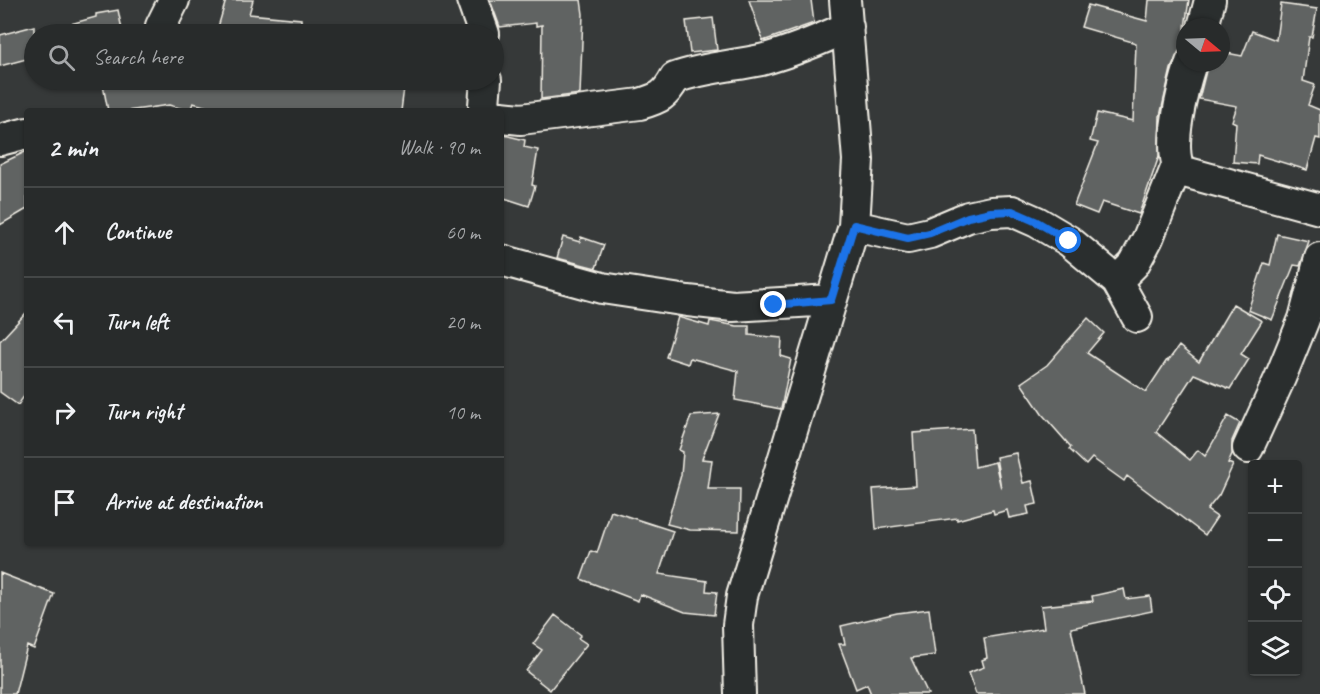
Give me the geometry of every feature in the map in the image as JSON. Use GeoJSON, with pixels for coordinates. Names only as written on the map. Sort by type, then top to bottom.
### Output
{"type":"FeatureCollection","features":[{"type":"Feature","properties":{"kind":"street"},"geometry":{"type":"LineString","coordinates":[[162,24],[174,0]]}},
{"type":"Feature","properties":{"kind":"street"},"geometry":{"type":"LineString","coordinates":[[472,0],[480,24]]}},
{"type":"Feature","properties":{"kind":"street"},"geometry":{"type":"LineString","coordinates":[[1205,18],[1210,0]]}},
{"type":"Feature","properties":{"kind":"street"},"geometry":{"type":"LineString","coordinates":[[504,117],[521,119],[640,104],[659,98],[668,90],[675,78],[691,72],[762,59],[805,46],[847,13]]}},
{"type":"Feature","properties":{"kind":"street"},"geometry":{"type":"LineString","coordinates":[[740,694],[738,625],[742,596],[854,225],[858,160],[847,13]]}},
{"type":"Feature","properties":{"kind":"street"},"geometry":{"type":"LineString","coordinates":[[1189,72],[1179,112],[1175,147],[1177,165],[1181,171],[1320,209]]}},
{"type":"Feature","properties":{"kind":"street"},"geometry":{"type":"LineString","coordinates":[[485,90],[484,105],[486,108]]}},
{"type":"Feature","properties":{"kind":"street"},"geometry":{"type":"LineString","coordinates":[[0,140],[24,134]]}},
{"type":"Feature","properties":{"kind":"street"},"geometry":{"type":"LineString","coordinates":[[1117,281],[1134,264],[1148,238],[1177,165]]}},
{"type":"Feature","properties":{"kind":"street"},"geometry":{"type":"LineString","coordinates":[[854,225],[908,238],[930,233],[968,217],[991,212],[1012,211],[1037,222],[1069,241],[1117,281],[1137,317]]}},
{"type":"Feature","properties":{"kind":"street"},"geometry":{"type":"LineString","coordinates":[[1248,448],[1304,319],[1320,258]]}},
{"type":"Feature","properties":{"kind":"street"},"geometry":{"type":"LineString","coordinates":[[504,261],[602,288],[688,301],[733,306],[831,300]]}},
{"type":"Feature","properties":{"kind":"building"},"geometry":{"type":"Polygon","coordinates":[[[226,0],[253,0],[249,14],[301,19],[301,24],[219,24],[226,0]]]}},
{"type":"Feature","properties":{"kind":"building"},"geometry":{"type":"Polygon","coordinates":[[[490,0],[581,0],[583,14],[580,94],[541,99],[542,25],[536,26],[536,23],[504,27],[504,24],[499,24],[490,0]]]}},
{"type":"Feature","properties":{"kind":"building"},"geometry":{"type":"Polygon","coordinates":[[[749,0],[811,0],[814,23],[763,41],[749,0]]]}},
{"type":"Feature","properties":{"kind":"building"},"geometry":{"type":"Polygon","coordinates":[[[1149,0],[1189,0],[1186,18],[1176,18],[1176,58],[1171,69],[1160,116],[1159,156],[1139,214],[1102,202],[1097,214],[1074,205],[1098,143],[1090,141],[1097,113],[1133,121],[1136,43],[1081,27],[1088,5],[1147,21],[1149,0]]]}},
{"type":"Feature","properties":{"kind":"building"},"geometry":{"type":"Polygon","coordinates":[[[1281,4],[1317,9],[1312,37],[1309,37],[1303,81],[1315,85],[1308,105],[1320,110],[1320,139],[1316,138],[1307,170],[1258,155],[1257,164],[1233,162],[1236,123],[1232,121],[1237,106],[1199,99],[1206,72],[1230,72],[1230,54],[1242,56],[1252,31],[1276,40],[1281,4]]]}},
{"type":"Feature","properties":{"kind":"building"},"geometry":{"type":"Polygon","coordinates":[[[118,10],[121,24],[71,24],[96,17],[96,14],[118,10]]]}},
{"type":"Feature","properties":{"kind":"building"},"geometry":{"type":"Polygon","coordinates":[[[713,18],[717,50],[690,53],[686,21],[713,18]]]}},
{"type":"Feature","properties":{"kind":"building"},"geometry":{"type":"Polygon","coordinates":[[[24,29],[24,60],[0,66],[0,35],[24,29]]]}},
{"type":"Feature","properties":{"kind":"building"},"geometry":{"type":"Polygon","coordinates":[[[104,90],[404,90],[401,108],[211,108],[193,103],[191,108],[169,105],[148,108],[107,108],[104,90]]]}},
{"type":"Feature","properties":{"kind":"building"},"geometry":{"type":"Polygon","coordinates":[[[504,135],[525,140],[524,147],[538,150],[532,185],[535,186],[529,206],[504,198],[504,135]]]}},
{"type":"Feature","properties":{"kind":"building"},"geometry":{"type":"Polygon","coordinates":[[[24,152],[24,211],[0,225],[0,164],[24,152]]]}},
{"type":"Feature","properties":{"kind":"building"},"geometry":{"type":"Polygon","coordinates":[[[1277,234],[1309,241],[1300,266],[1294,265],[1272,320],[1248,310],[1264,263],[1270,265],[1277,234]]]}},
{"type":"Feature","properties":{"kind":"building"},"geometry":{"type":"Polygon","coordinates":[[[563,237],[580,242],[581,237],[604,245],[596,268],[557,258],[563,237]]]}},
{"type":"Feature","properties":{"kind":"building"},"geometry":{"type":"Polygon","coordinates":[[[1233,304],[1262,321],[1241,354],[1249,359],[1230,389],[1194,374],[1156,432],[1190,460],[1198,450],[1205,456],[1228,416],[1240,423],[1232,441],[1232,454],[1228,463],[1233,465],[1219,495],[1207,510],[1217,517],[1205,535],[1127,476],[1124,481],[1092,458],[1086,465],[1069,449],[1071,447],[1042,414],[1021,383],[1047,365],[1088,318],[1104,333],[1087,353],[1146,392],[1179,346],[1199,362],[1233,304]]]}},
{"type":"Feature","properties":{"kind":"building"},"geometry":{"type":"Polygon","coordinates":[[[24,315],[24,396],[18,405],[0,392],[0,341],[24,315]]]}},
{"type":"Feature","properties":{"kind":"building"},"geometry":{"type":"Polygon","coordinates":[[[678,317],[709,326],[710,321],[749,326],[749,335],[782,338],[781,356],[791,359],[781,409],[735,400],[738,371],[690,358],[688,364],[666,357],[678,317]]]}},
{"type":"Feature","properties":{"kind":"building"},"geometry":{"type":"Polygon","coordinates":[[[719,414],[702,459],[712,460],[708,489],[740,489],[739,531],[690,530],[667,524],[681,475],[683,452],[679,450],[691,416],[719,414]]]}},
{"type":"Feature","properties":{"kind":"building"},"geometry":{"type":"Polygon","coordinates":[[[972,429],[975,467],[995,462],[1001,488],[996,457],[1016,453],[1023,483],[1032,481],[1037,504],[1027,506],[1029,514],[1009,518],[1007,510],[994,514],[993,510],[957,520],[957,518],[876,529],[873,489],[916,486],[913,433],[972,429]]]}},
{"type":"Feature","properties":{"kind":"building"},"geometry":{"type":"Polygon","coordinates":[[[611,511],[673,531],[659,574],[707,581],[706,591],[717,592],[714,615],[685,612],[640,594],[638,601],[581,579],[591,551],[597,553],[611,511]]]}},
{"type":"Feature","properties":{"kind":"building"},"geometry":{"type":"Polygon","coordinates":[[[0,573],[54,594],[34,649],[27,646],[15,694],[0,694],[0,573]]]}},
{"type":"Feature","properties":{"kind":"building"},"geometry":{"type":"Polygon","coordinates":[[[1124,589],[1126,599],[1150,596],[1152,611],[1071,628],[1085,694],[976,694],[968,673],[984,667],[982,660],[987,658],[984,638],[1044,628],[1041,606],[1093,601],[1092,596],[1124,589]]]}},
{"type":"Feature","properties":{"kind":"building"},"geometry":{"type":"Polygon","coordinates":[[[929,609],[935,655],[911,658],[928,694],[871,694],[867,684],[856,689],[839,644],[845,644],[841,626],[897,613],[929,609]]]}},
{"type":"Feature","properties":{"kind":"building"},"geometry":{"type":"Polygon","coordinates":[[[555,615],[581,635],[578,638],[587,644],[550,690],[526,671],[542,650],[533,644],[555,615]]]}},
{"type":"Feature","properties":{"kind":"route"},"geometry":{"type":"LineString","coordinates":[[774,305],[831,300],[854,225],[908,238],[930,233],[968,217],[991,212],[1012,211],[1037,222],[1069,241]]}}]}
